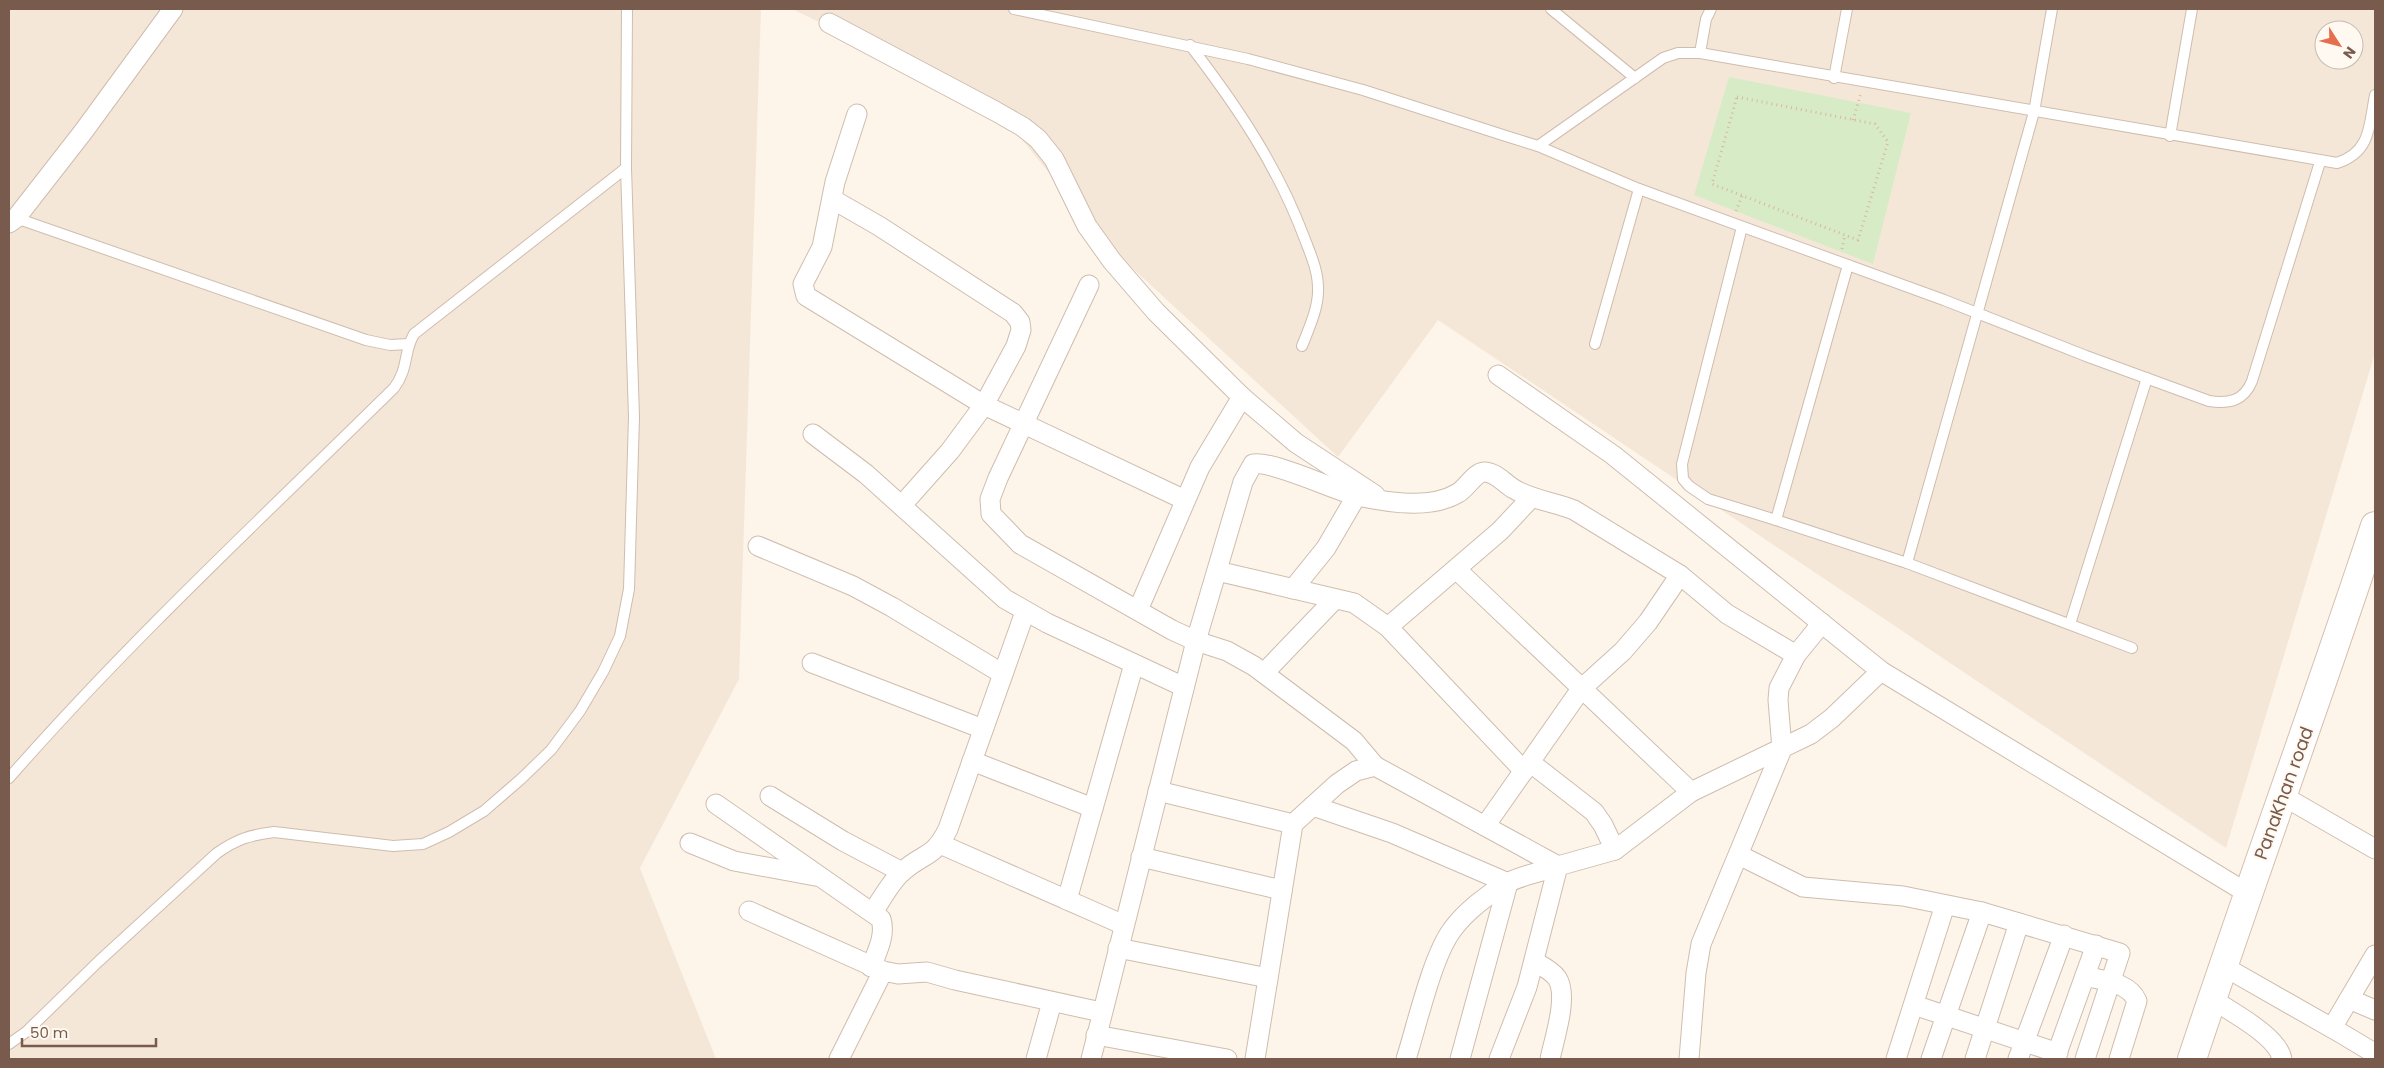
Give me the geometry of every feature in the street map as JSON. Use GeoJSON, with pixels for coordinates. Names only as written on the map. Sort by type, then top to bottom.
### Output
{"type":"FeatureCollection","features":[{"type":"Feature","properties":{"kind":"street"},"geometry":{"type":"LineString","coordinates":[[12,220],[83,132],[173,9]]}},
{"type":"Feature","properties":{"kind":"street"},"geometry":{"type":"LineString","coordinates":[[830,23],[995,111],[1023,127],[1038,139],[1054,159],[1087,226],[1112,261],[1156,312],[1242,397],[1296,443],[1384,501]]}},
{"type":"Feature","properties":{"kind":"street"},"geometry":{"type":"LineString","coordinates":[[857,114],[832,198],[822,247],[803,284],[806,296],[984,405],[1185,500]]}},
{"type":"Feature","properties":{"kind":"street"},"geometry":{"type":"LineString","coordinates":[[832,198],[1014,313],[1020,322],[1021,330],[1016,346],[984,405],[950,451],[902,505]]}},
{"type":"Feature","properties":{"kind":"street"},"geometry":{"type":"LineString","coordinates":[[1089,285],[1022,423],[990,499],[991,514],[1020,544],[1196,641],[1227,651],[1264,673],[1354,741],[1375,766],[1558,866]]}},
{"type":"Feature","properties":{"kind":"street"},"geometry":{"type":"LineString","coordinates":[[1498,375],[1613,456],[1881,671],[2247,894]]}},
{"type":"Feature","properties":{"kind":"street"},"geometry":{"type":"LineString","coordinates":[[1138,610],[1200,468],[1242,397]]}},
{"type":"Feature","properties":{"kind":"street"},"geometry":{"type":"LineString","coordinates":[[813,434],[866,474],[1005,599],[1025,612],[1184,687]]}},
{"type":"Feature","properties":{"kind":"street"},"geometry":{"type":"LineString","coordinates":[[1091,1059],[1196,641],[1243,482],[1253,464],[1261,462],[1332,489],[1384,501],[1419,502],[1440,500],[1458,493],[1483,472],[1491,474],[1513,489],[1532,498],[1556,502],[1574,510],[1680,575],[1727,614],[1796,655]]}},
{"type":"Feature","properties":{"kind":"street"},"geometry":{"type":"LineString","coordinates":[[1293,589],[1326,548],[1356,496]]}},
{"type":"Feature","properties":{"kind":"street"},"geometry":{"type":"LineString","coordinates":[[1388,627],[1500,531],[1532,498]]}},
{"type":"Feature","properties":{"kind":"street","name":"PanaKhan road"},"geometry":{"type":"LineString","coordinates":[[2192,1059],[2222,966],[2283,796],[2375,526]]}},
{"type":"Feature","properties":{"kind":"street"},"geometry":{"type":"LineString","coordinates":[[758,546],[853,586],[892,607],[1003,674]]}},
{"type":"Feature","properties":{"kind":"street"},"geometry":{"type":"LineString","coordinates":[[1456,569],[1691,792]]}},
{"type":"Feature","properties":{"kind":"street"},"geometry":{"type":"LineString","coordinates":[[1217,571],[1354,603],[1388,627],[1527,767],[1594,812],[1603,824],[1615,850]]}},
{"type":"Feature","properties":{"kind":"street"},"geometry":{"type":"LineString","coordinates":[[1485,826],[1581,689],[1623,651],[1648,622],[1680,575]]}},
{"type":"Feature","properties":{"kind":"street"},"geometry":{"type":"LineString","coordinates":[[1264,673],[1334,598]]}},
{"type":"Feature","properties":{"kind":"street"},"geometry":{"type":"LineString","coordinates":[[873,912],[902,872],[933,852],[940,844],[984,729],[1025,612]]}},
{"type":"Feature","properties":{"kind":"street"},"geometry":{"type":"LineString","coordinates":[[1689,1059],[1696,972],[1701,944],[1782,749],[1778,700],[1779,688],[1796,655],[1822,623]]}},
{"type":"Feature","properties":{"kind":"street"},"geometry":{"type":"LineString","coordinates":[[812,662],[984,729]]}},
{"type":"Feature","properties":{"kind":"street"},"geometry":{"type":"LineString","coordinates":[[1067,900],[1134,664]]}},
{"type":"Feature","properties":{"kind":"street"},"geometry":{"type":"LineString","coordinates":[[1406,1059],[1443,944],[1452,929],[1469,913],[1508,883],[1558,866],[1615,850],[1691,792],[1811,734],[1832,718],[1881,671]]}},
{"type":"Feature","properties":{"kind":"street"},"geometry":{"type":"LineString","coordinates":[[972,761],[1093,808]]}},
{"type":"Feature","properties":{"kind":"street"},"geometry":{"type":"LineString","coordinates":[[1255,1059],[1293,824],[1337,784],[1356,770],[1375,766]]}},
{"type":"Feature","properties":{"kind":"street"},"geometry":{"type":"LineString","coordinates":[[1158,791],[1293,824]]}},
{"type":"Feature","properties":{"kind":"street"},"geometry":{"type":"LineString","coordinates":[[770,796],[843,840],[902,872]]}},
{"type":"Feature","properties":{"kind":"street"},"geometry":{"type":"LineString","coordinates":[[2283,796],[2375,849]]}},
{"type":"Feature","properties":{"kind":"street"},"geometry":{"type":"LineString","coordinates":[[716,804],[873,912],[884,926],[877,969],[839,1059]]}},
{"type":"Feature","properties":{"kind":"street"},"geometry":{"type":"LineString","coordinates":[[1313,806],[1392,833],[1508,883]]}},
{"type":"Feature","properties":{"kind":"street"},"geometry":{"type":"LineString","coordinates":[[690,843],[734,861],[824,878]]}},
{"type":"Feature","properties":{"kind":"street"},"geometry":{"type":"LineString","coordinates":[[940,844],[1124,925]]}},
{"type":"Feature","properties":{"kind":"street"},"geometry":{"type":"LineString","coordinates":[[1739,855],[1803,887],[1903,896],[1982,912],[2120,953],[2085,1059]]}},
{"type":"Feature","properties":{"kind":"street"},"geometry":{"type":"LineString","coordinates":[[1141,857],[1282,890]]}},
{"type":"Feature","properties":{"kind":"street"},"geometry":{"type":"LineString","coordinates":[[1499,1059],[1535,962],[1558,866]]}},
{"type":"Feature","properties":{"kind":"street"},"geometry":{"type":"LineString","coordinates":[[1460,1059],[1508,883]]}},
{"type":"Feature","properties":{"kind":"street"},"geometry":{"type":"LineString","coordinates":[[1896,1059],[1945,905]]}},
{"type":"Feature","properties":{"kind":"street"},"geometry":{"type":"LineString","coordinates":[[749,911],[877,969],[898,974],[927,972],[954,980],[1102,1012]]}},
{"type":"Feature","properties":{"kind":"street"},"geometry":{"type":"LineString","coordinates":[[1932,1059],[1982,912]]}},
{"type":"Feature","properties":{"kind":"street"},"geometry":{"type":"LineString","coordinates":[[1975,1059],[2019,923]]}},
{"type":"Feature","properties":{"kind":"street"},"geometry":{"type":"LineString","coordinates":[[2021,1051],[2064,935]]}},
{"type":"Feature","properties":{"kind":"street"},"geometry":{"type":"LineString","coordinates":[[1914,1005],[1985,1029],[2021,1051],[2057,1056],[2096,945]]}},
{"type":"Feature","properties":{"kind":"street"},"geometry":{"type":"LineString","coordinates":[[1118,948],[1268,978]]}},
{"type":"Feature","properties":{"kind":"street"},"geometry":{"type":"LineString","coordinates":[[2332,1028],[2375,955]]}},
{"type":"Feature","properties":{"kind":"street"},"geometry":{"type":"LineString","coordinates":[[1535,962],[1557,978],[1562,990],[1550,1059]]}},
{"type":"Feature","properties":{"kind":"street"},"geometry":{"type":"LineString","coordinates":[[2222,966],[2332,1028],[2369,1050],[2375,1056]]}},
{"type":"Feature","properties":{"kind":"street"},"geometry":{"type":"LineString","coordinates":[[2085,976],[2126,988],[2134,993],[2138,1002],[2119,1059]]}},
{"type":"Feature","properties":{"kind":"street"},"geometry":{"type":"LineString","coordinates":[[2212,998],[2256,1028],[2276,1045],[2285,1058]]}},
{"type":"Feature","properties":{"kind":"street"},"geometry":{"type":"LineString","coordinates":[[2349,999],[2375,1010]]}},
{"type":"Feature","properties":{"kind":"street"},"geometry":{"type":"LineString","coordinates":[[1036,1059],[1052,1002]]}},
{"type":"Feature","properties":{"kind":"street"},"geometry":{"type":"LineString","coordinates":[[1096,1035],[1136,1051],[1228,1059]]}},
{"type":"Feature","properties":{"kind":"lane"},"geometry":{"type":"LineString","coordinates":[[9,1044],[26,1032],[99,961],[217,853],[236,840],[255,834],[274,832],[393,846],[423,844],[449,832],[484,810],[521,779],[551,750],[580,711],[603,672],[620,636],[629,589],[634,418],[626,168],[627,9]]}},
{"type":"Feature","properties":{"kind":"lane"},"geometry":{"type":"LineString","coordinates":[[1014,9],[1054,13],[1190,45],[1363,90],[1538,146],[1639,189],[1978,313],[2209,401],[2224,403],[2236,400],[2248,391],[2320,162]]}},
{"type":"Feature","properties":{"kind":"lane"},"geometry":{"type":"LineString","coordinates":[[1551,9],[1635,78]]}},
{"type":"Feature","properties":{"kind":"lane"},"geometry":{"type":"LineString","coordinates":[[1700,53],[1706,20],[1711,9]]}},
{"type":"Feature","properties":{"kind":"lane"},"geometry":{"type":"LineString","coordinates":[[1834,78],[1847,9]]}},
{"type":"Feature","properties":{"kind":"lane"},"geometry":{"type":"LineString","coordinates":[[1907,563],[2034,112],[2052,9]]}},
{"type":"Feature","properties":{"kind":"lane"},"geometry":{"type":"LineString","coordinates":[[2170,136],[2192,9]]}},
{"type":"Feature","properties":{"kind":"lane"},"geometry":{"type":"LineString","coordinates":[[1190,45],[1242,114],[1269,159],[1295,212],[1317,275],[1318,289],[1315,309],[1302,346]]}},
{"type":"Feature","properties":{"kind":"lane"},"geometry":{"type":"LineString","coordinates":[[1538,146],[1663,58],[1678,52],[1700,53],[2320,162],[2337,163],[2351,158],[2362,148],[2369,131],[2375,95]]}},
{"type":"Feature","properties":{"kind":"lane"},"geometry":{"type":"LineString","coordinates":[[9,778],[58,722],[137,641],[394,388],[405,368],[409,344],[414,334],[626,168]]}},
{"type":"Feature","properties":{"kind":"lane"},"geometry":{"type":"LineString","coordinates":[[1595,344],[1639,189]]}},
{"type":"Feature","properties":{"kind":"lane"},"geometry":{"type":"LineString","coordinates":[[12,220],[366,340],[390,345],[409,344]]}},
{"type":"Feature","properties":{"kind":"lane"},"geometry":{"type":"LineString","coordinates":[[1742,226],[1682,464],[1683,479],[1688,486],[1708,500],[1907,563],[2132,648]]}},
{"type":"Feature","properties":{"kind":"lane"},"geometry":{"type":"LineString","coordinates":[[1776,520],[1848,265]]}},
{"type":"Feature","properties":{"kind":"lane"},"geometry":{"type":"LineString","coordinates":[[2070,624],[2147,378]]}},
{"type":"Feature","properties":{"kind":"path"},"geometry":{"type":"LineString","coordinates":[[1853,120],[1863,83]]}},
{"type":"Feature","properties":{"kind":"path"},"geometry":{"type":"LineString","coordinates":[[1737,97],[1853,120],[1874,124],[1888,142],[1858,240],[1712,184],[1737,97]]}},
{"type":"Feature","properties":{"kind":"shaded area"},"geometry":{"type":"Polygon","coordinates":[[[9,9],[761,9],[739,679],[640,868],[716,1059],[9,1059],[9,9]]]}},
{"type":"Feature","properties":{"kind":"shaded area"},"geometry":{"type":"Polygon","coordinates":[[[792,9],[2375,9],[2375,353],[2226,848],[1438,320],[1338,457],[1106,244],[996,107],[792,9]]]}},
{"type":"Feature","properties":{"kind":"green space"},"geometry":{"type":"Polygon","coordinates":[[[1729,77],[1911,113],[1873,264],[1694,195],[1729,77]]]}}]}
